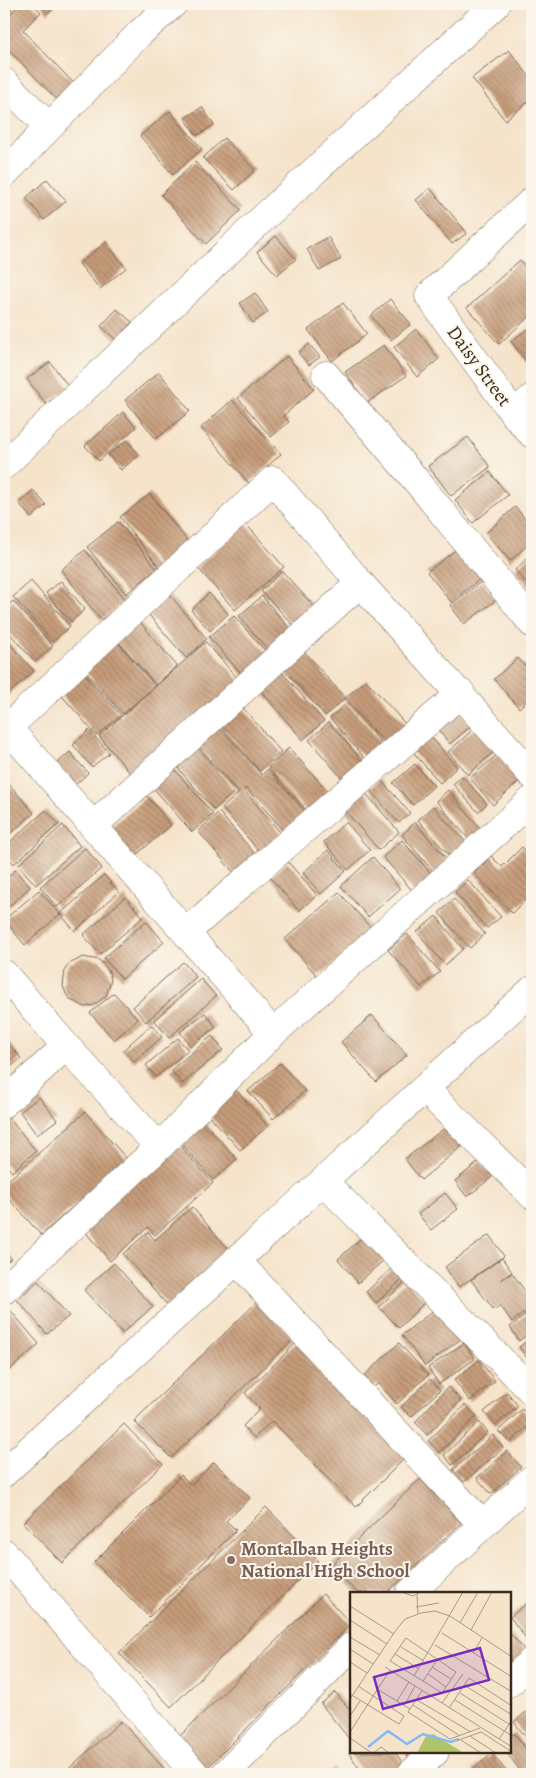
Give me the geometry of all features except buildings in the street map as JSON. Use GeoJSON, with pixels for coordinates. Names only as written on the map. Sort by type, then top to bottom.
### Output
{"type":"FeatureCollection","features":[{"type":"Feature","properties":{"kind":"street"},"geometry":{"type":"LineString","coordinates":[[4,174],[141,32],[173,4]]}},
{"type":"Feature","properties":{"kind":"street"},"geometry":{"type":"LineString","coordinates":[[4,465],[260,221],[496,4]]}},
{"type":"Feature","properties":{"kind":"street"},"geometry":{"type":"LineString","coordinates":[[4,82],[49,128]]}},
{"type":"Feature","properties":{"kind":"street","name":"Daisy Street"},"geometry":{"type":"LineString","coordinates":[[532,202],[428,296],[523,406],[532,434]]}},
{"type":"Feature","properties":{"kind":"street"},"geometry":{"type":"LineString","coordinates":[[326,374],[532,623]]}},
{"type":"Feature","properties":{"kind":"street"},"geometry":{"type":"LineString","coordinates":[[273,1033],[6,729],[273,480],[360,582],[461,693],[532,775]]}},
{"type":"Feature","properties":{"kind":"street"},"geometry":{"type":"LineString","coordinates":[[93,826],[360,582]]}},
{"type":"Feature","properties":{"kind":"street"},"geometry":{"type":"LineString","coordinates":[[186,932],[461,693]]}},
{"type":"Feature","properties":{"kind":"street"},"geometry":{"type":"LineString","coordinates":[[4,1290],[159,1147],[273,1033],[532,800]]}},
{"type":"Feature","properties":{"kind":"street"},"geometry":{"type":"LineString","coordinates":[[4,974],[66,1046],[159,1147]]}},
{"type":"Feature","properties":{"kind":"street"},"geometry":{"type":"LineString","coordinates":[[4,1472],[324,1182],[532,990]]}},
{"type":"Feature","properties":{"kind":"street"},"geometry":{"type":"LineString","coordinates":[[4,1103],[66,1046]]}},
{"type":"Feature","properties":{"kind":"street"},"geometry":{"type":"LineString","coordinates":[[425,1089],[532,1195]]}},
{"type":"Feature","properties":{"kind":"street"},"geometry":{"type":"LineString","coordinates":[[324,1182],[532,1391]]}},
{"type":"Feature","properties":{"kind":"street"},"geometry":{"type":"LineString","coordinates":[[236,1260],[483,1525]]}},
{"type":"Feature","properties":{"kind":"street"},"geometry":{"type":"LineString","coordinates":[[411,1592],[532,1479]]}},
{"type":"Feature","properties":{"kind":"street"},"geometry":{"type":"LineString","coordinates":[[4,1553],[195,1774]]}},
{"type":"Feature","properties":{"kind":"street"},"geometry":{"type":"LineString","coordinates":[[225,1774],[350,1648]]}},
{"type":"Feature","properties":{"kind":"street"},"geometry":{"type":"LineString","coordinates":[[511,1681],[532,1660]]}},
{"type":"Feature","properties":{"kind":"street"},"geometry":{"type":"LineString","coordinates":[[410,1774],[434,1753]]}},
{"type":"Feature","properties":{"kind":"place","name":"Montalban Heights National High School"},"geometry":{"type":"Point","coordinates":[231,1560]}}]}
